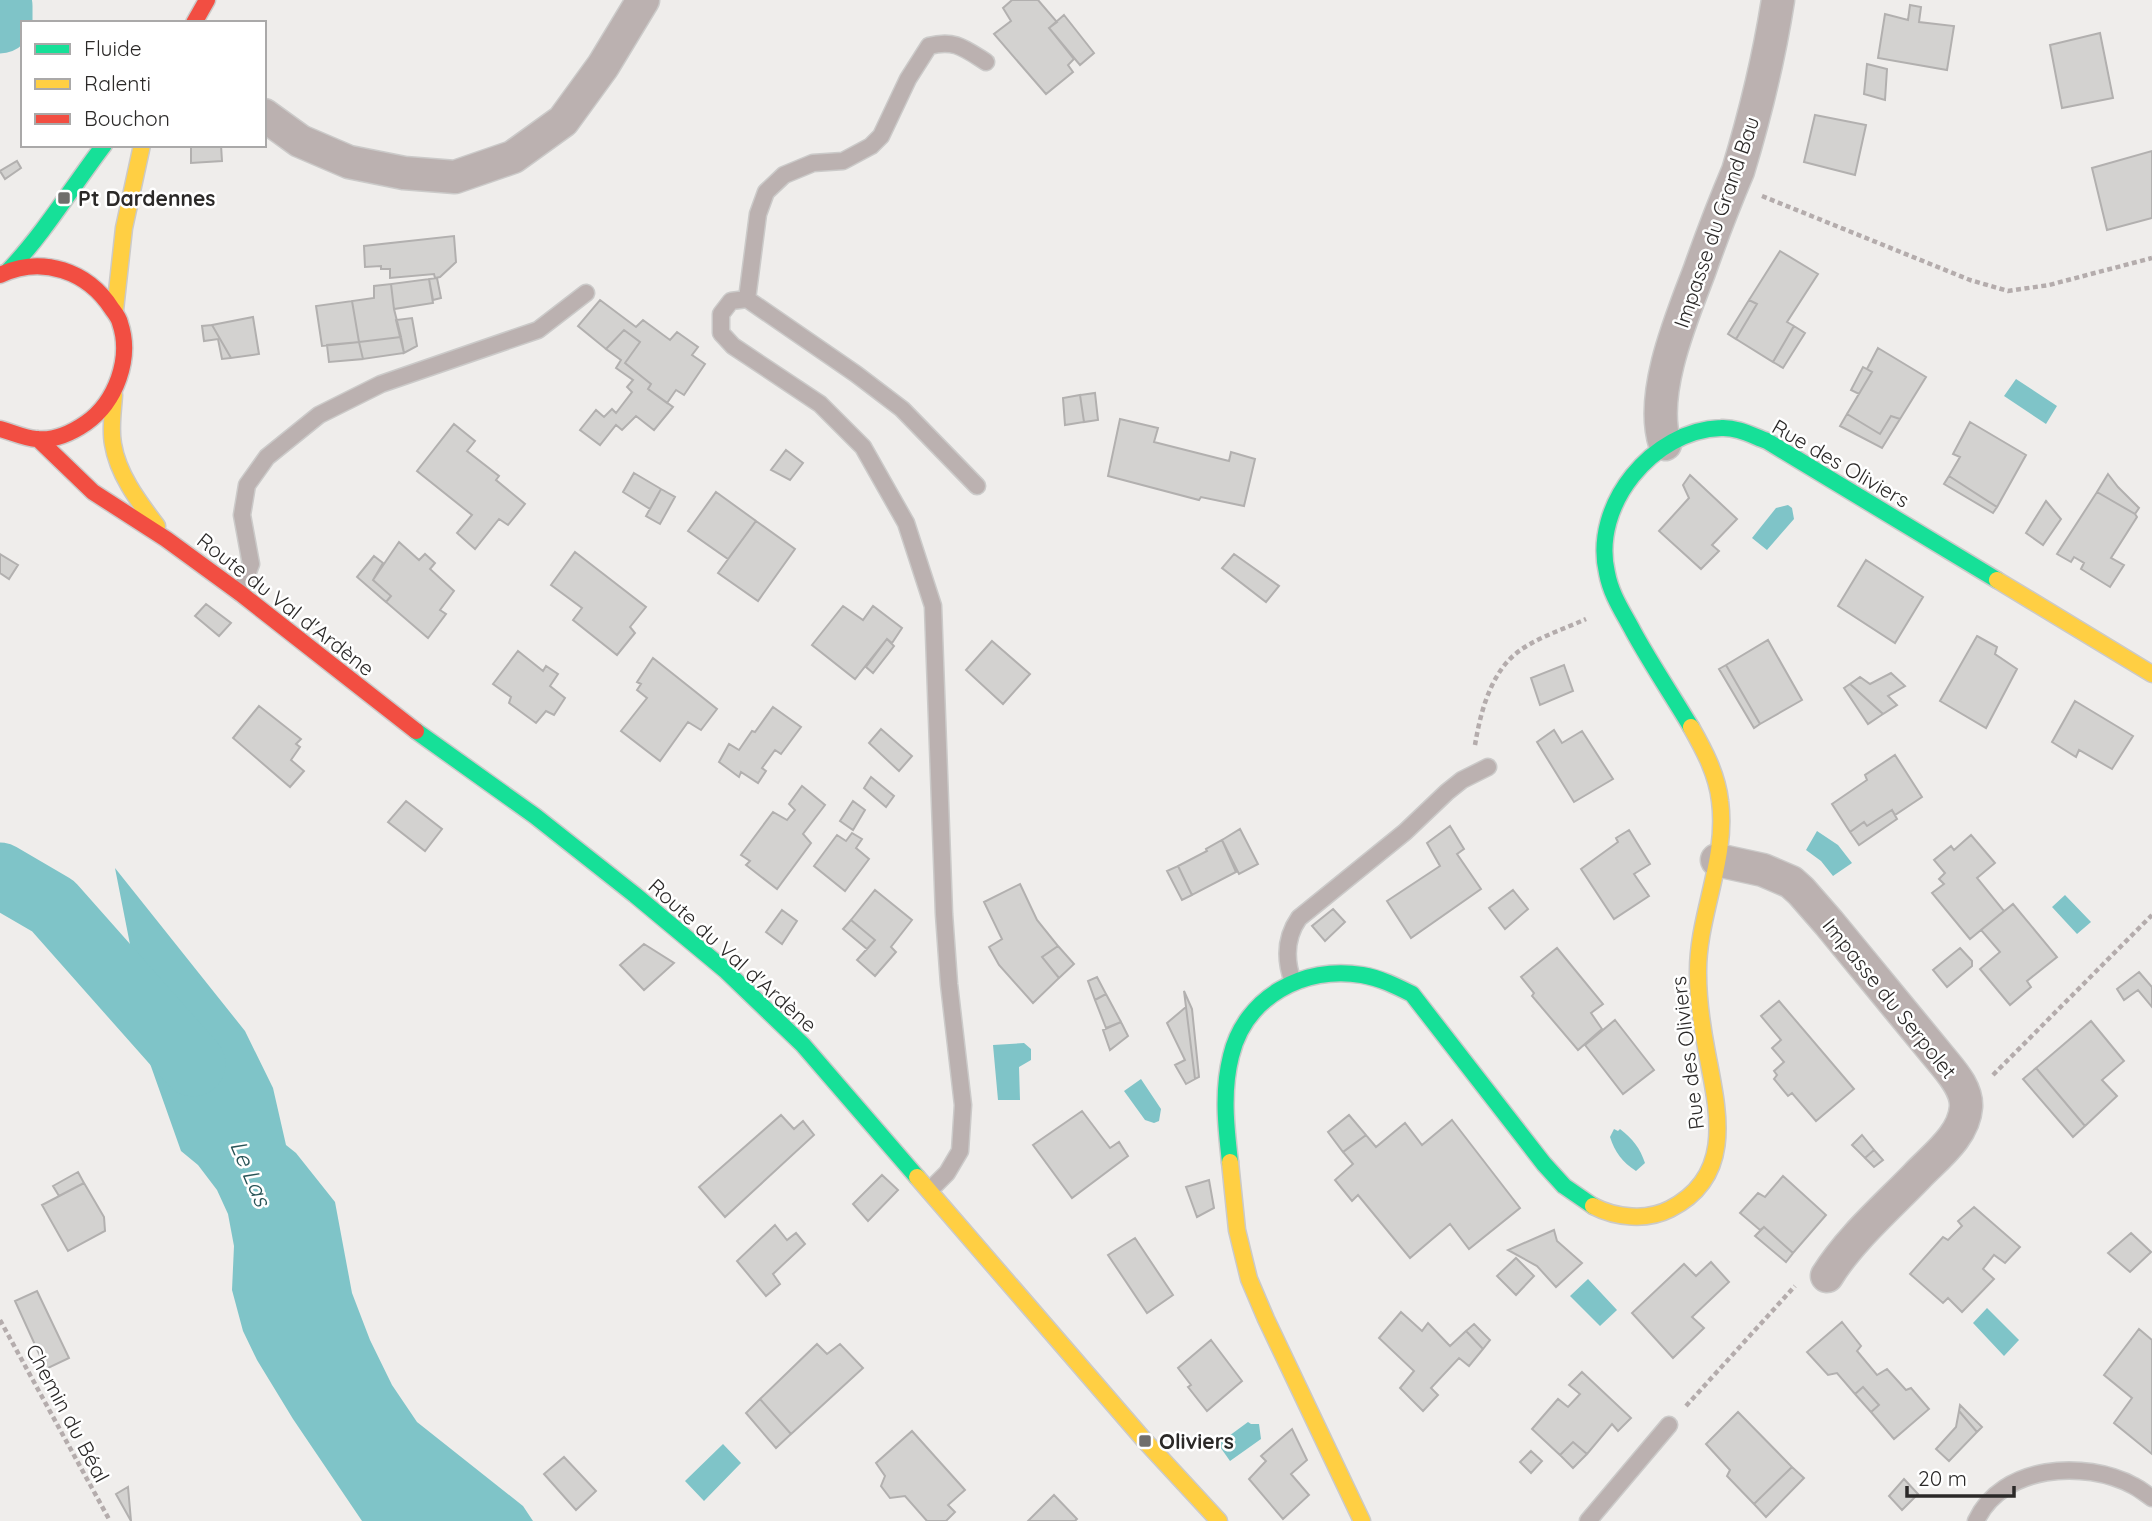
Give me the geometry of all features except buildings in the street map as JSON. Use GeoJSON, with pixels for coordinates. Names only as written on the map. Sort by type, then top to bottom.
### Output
{"type":"FeatureCollection","features":[{"type":"Feature","properties":{"kind":"main road"},"geometry":{"type":"LineString","coordinates":[[195,21],[207,0]]}},
{"type":"Feature","properties":{"kind":"main road"},"geometry":{"type":"LineString","coordinates":[[5,273],[34,243],[103,147]]}},
{"type":"Feature","properties":{"kind":"main road"},"geometry":{"type":"LineString","coordinates":[[115,310],[124,228],[142,147]]}},
{"type":"Feature","properties":{"kind":"main road"},"geometry":{"type":"LineString","coordinates":[[0,429],[12,435],[38,439],[61,436],[82,427],[100,414],[114,395],[124,368],[125,338],[115,310],[100,291],[80,276],[58,267],[34,265],[5,273]]}},
{"type":"Feature","properties":{"kind":"main road","name":"Route du Val d'Ardène"},"geometry":{"type":"LineString","coordinates":[[114,395],[112,436],[121,470],[138,500],[166,539]]}},
{"type":"Feature","properties":{"kind":"main road","name":"Rue des Oliviers"},"geometry":{"type":"LineString","coordinates":[[1362,1521],[1265,1317],[1245,1265],[1235,1211],[1227,1107],[1231,1054],[1249,1016],[1279,990],[1315,975],[1339,972],[1365,974],[1394,983],[1412,994],[1562,1185],[1599,1210],[1616,1216],[1661,1214],[1677,1206],[1694,1192],[1708,1174],[1716,1152],[1719,1113],[1701,1015],[1698,961],[1704,910],[1717,860],[1721,823],[1716,781],[1698,740],[1618,605],[1605,571],[1604,550],[1613,513],[1634,474],[1647,457],[1665,444],[1703,430],[1722,428],[1744,432],[1767,441],[2152,674]]}},
{"type":"Feature","properties":{"kind":"main road","name":"Route du Val d'Ardène"},"geometry":{"type":"LineString","coordinates":[[38,439],[93,492],[166,539],[240,593],[429,741],[535,816],[725,970],[803,1045],[1145,1441],[1219,1521]]}},
{"type":"Feature","properties":{"kind":"street"},"geometry":{"type":"LineString","coordinates":[[266,116],[300,141],[349,162],[404,173],[455,177],[513,157],[563,121],[603,66],[643,0]]}},
{"type":"Feature","properties":{"kind":"street","name":"Impasse du Grand Bau"},"geometry":{"type":"LineString","coordinates":[[1665,444],[1660,419],[1665,375],[1680,323],[1738,171],[1778,0]]}},
{"type":"Feature","properties":{"kind":"street","name":"Impasse du Serpolet"},"geometry":{"type":"LineString","coordinates":[[1717,860],[1763,870],[1791,882],[1801,891],[1958,1080],[1965,1097],[1965,1111],[1952,1139],[1852,1244],[1829,1273]]}},
{"type":"Feature","properties":{"kind":"lane"},"geometry":{"type":"LineString","coordinates":[[747,299],[758,214],[766,192],[785,175],[813,163],[843,161],[871,146],[881,136],[908,79],[929,46],[945,41],[968,50],[986,62]]}},
{"type":"Feature","properties":{"kind":"lane"},"geometry":{"type":"LineString","coordinates":[[240,593],[251,564],[242,515],[247,485],[267,457],[319,415],[381,384],[538,330],[586,293]]}},
{"type":"Feature","properties":{"kind":"lane"},"geometry":{"type":"LineString","coordinates":[[930,1190],[947,1172],[960,1151],[963,1105],[948,984],[933,606],[906,523],[863,447],[820,404],[733,346],[721,333],[721,314],[731,302],[747,299],[902,409],[978,486]]}},
{"type":"Feature","properties":{"kind":"lane"},"geometry":{"type":"LineString","coordinates":[[1293,982],[1287,958],[1288,941],[1299,918],[1405,832],[1447,792],[1482,770]]}},
{"type":"Feature","properties":{"kind":"lane"},"geometry":{"type":"LineString","coordinates":[[1588,1521],[1669,1425]]}},
{"type":"Feature","properties":{"kind":"lane"},"geometry":{"type":"LineString","coordinates":[[1976,1521],[1992,1499],[2007,1486],[2043,1473],[2088,1472],[2133,1485],[2152,1497]]}},
{"type":"Feature","properties":{"kind":"path"},"geometry":{"type":"LineString","coordinates":[[1732,184],[1970,280],[2008,290],[2049,285],[2152,258]]}},
{"type":"Feature","properties":{"kind":"path"},"geometry":{"type":"LineString","coordinates":[[1482,770],[1473,766],[1479,720],[1495,681],[1512,657],[1541,639],[1618,605]]}},
{"type":"Feature","properties":{"kind":"path"},"geometry":{"type":"LineString","coordinates":[[1965,1097],[2008,1060],[2152,915]]}},
{"type":"Feature","properties":{"kind":"path"},"geometry":{"type":"LineString","coordinates":[[1669,1425],[1786,1295],[1811,1274],[1821,1269],[1829,1273]]}},
{"type":"Feature","properties":{"kind":"path","name":"Chemin du Béal"},"geometry":{"type":"LineString","coordinates":[[0,1320],[110,1521]]}},
{"type":"Feature","properties":{"kind":"water"},"geometry":{"type":"Polygon","coordinates":[[[2016,379],[2057,406],[2046,424],[2004,396],[2016,379]]]}},
{"type":"Feature","properties":{"kind":"water"},"geometry":{"type":"Polygon","coordinates":[[[1788,505],[1792,508],[1794,519],[1767,550],[1752,538],[1776,508],[1788,505]]]}},
{"type":"Feature","properties":{"kind":"water"},"geometry":{"type":"Polygon","coordinates":[[[1817,831],[1838,845],[1852,863],[1833,876],[1821,861],[1806,850],[1817,831]]]}},
{"type":"Feature","properties":{"kind":"water"},"geometry":{"type":"Polygon","coordinates":[[[115,868],[245,1031],[273,1088],[286,1145],[296,1153],[335,1202],[352,1293],[370,1340],[392,1385],[417,1422],[523,1506],[533,1521],[362,1521],[293,1419],[257,1360],[243,1331],[232,1290],[234,1246],[228,1214],[217,1190],[198,1165],[181,1151],[142,1041],[134,1027],[136,975],[115,868]]]}},
{"type":"Feature","properties":{"kind":"water"},"geometry":{"type":"Polygon","coordinates":[[[2065,895],[2091,922],[2077,934],[2052,907],[2065,895]]]}},
{"type":"Feature","properties":{"kind":"water"},"geometry":{"type":"Polygon","coordinates":[[[1024,1043],[1031,1049],[1031,1060],[1019,1067],[1020,1100],[998,1100],[993,1045],[1024,1043]]]}},
{"type":"Feature","properties":{"kind":"water"},"geometry":{"type":"Polygon","coordinates":[[[1141,1079],[1161,1109],[1159,1121],[1154,1123],[1145,1120],[1124,1091],[1141,1079]]]}},
{"type":"Feature","properties":{"kind":"water"},"geometry":{"type":"Polygon","coordinates":[[[1614,1129],[1625,1133],[1641,1153],[1645,1163],[1636,1171],[1623,1160],[1614,1147],[1610,1137],[1614,1129]]]}},
{"type":"Feature","properties":{"kind":"water"},"geometry":{"type":"Polygon","coordinates":[[[1588,1279],[1617,1310],[1600,1326],[1570,1296],[1588,1279]]]}},
{"type":"Feature","properties":{"kind":"water"},"geometry":{"type":"Polygon","coordinates":[[[1987,1308],[2019,1340],[2004,1356],[1973,1323],[1987,1308]]]}},
{"type":"Feature","properties":{"kind":"water"},"geometry":{"type":"Polygon","coordinates":[[[1248,1422],[1259,1424],[1261,1439],[1230,1461],[1218,1444],[1248,1422]]]}},
{"type":"Feature","properties":{"kind":"water"},"geometry":{"type":"Polygon","coordinates":[[[723,1444],[741,1463],[704,1501],[685,1481],[723,1444]]]}},
{"type":"Feature","properties":{"kind":"waterway","name":"Le Las"},"geometry":{"type":"LineString","coordinates":[[0,6],[0,21]]}},
{"type":"Feature","properties":{"kind":"waterway","name":"Le Las"},"geometry":{"type":"LineString","coordinates":[[0,875],[53,906],[193,1064]]}},
{"type":"Feature","properties":{"kind":"traffic: fast"},"geometry":{"type":"LineString","coordinates":[[9,270],[46,225],[103,147]]}},
{"type":"Feature","properties":{"kind":"traffic: fast"},"geometry":{"type":"LineString","coordinates":[[1691,727],[1611,589],[1605,547],[1608,522],[1618,498],[1632,476],[1651,457],[1672,442],[1696,432],[1721,428],[1739,430],[1767,441],[1997,580]]}},
{"type":"Feature","properties":{"kind":"traffic: fast"},"geometry":{"type":"LineString","coordinates":[[416,731],[535,816],[725,970],[803,1045],[917,1177]]}},
{"type":"Feature","properties":{"kind":"traffic: fast"},"geometry":{"type":"LineString","coordinates":[[1230,1162],[1226,1082],[1238,1035],[1249,1017],[1263,1002],[1299,981],[1319,975],[1362,975],[1382,980],[1412,994],[1544,1164],[1564,1186],[1593,1206]]}},
{"type":"Feature","properties":{"kind":"traffic: slow"},"geometry":{"type":"LineString","coordinates":[[115,310],[124,228],[142,147]]}},
{"type":"Feature","properties":{"kind":"traffic: slow"},"geometry":{"type":"LineString","coordinates":[[114,395],[112,432],[119,467],[130,488],[157,526]]}},
{"type":"Feature","properties":{"kind":"traffic: slow"},"geometry":{"type":"LineString","coordinates":[[1997,580],[2152,674]]}},
{"type":"Feature","properties":{"kind":"traffic: slow"},"geometry":{"type":"LineString","coordinates":[[1593,1206],[1621,1215],[1661,1213],[1691,1195],[1705,1179],[1713,1160],[1717,1119],[1701,1014],[1698,974],[1702,931],[1720,845],[1720,801],[1713,772],[1691,727]]}},
{"type":"Feature","properties":{"kind":"traffic: slow"},"geometry":{"type":"LineString","coordinates":[[1230,1162],[1237,1230],[1249,1279],[1362,1521]]}},
{"type":"Feature","properties":{"kind":"traffic: slow"},"geometry":{"type":"LineString","coordinates":[[917,1177],[1145,1441],[1219,1521]]}},
{"type":"Feature","properties":{"kind":"traffic: jam"},"geometry":{"type":"LineString","coordinates":[[195,21],[207,0]]}},
{"type":"Feature","properties":{"kind":"traffic: jam"},"geometry":{"type":"LineString","coordinates":[[0,275],[16,269],[48,267],[77,276],[102,296],[117,316],[124,350],[119,378],[113,391],[97,414],[81,426],[50,439],[27,437],[0,429]]}},
{"type":"Feature","properties":{"kind":"traffic: jam"},"geometry":{"type":"LineString","coordinates":[[38,439],[93,492],[166,539],[240,593],[416,731]]}},
{"type":"Feature","properties":{"kind":"place","name":"Pt Dardennes"},"geometry":{"type":"Point","coordinates":[64,198]}},
{"type":"Feature","properties":{"kind":"place","name":"Oliviers"},"geometry":{"type":"Point","coordinates":[1145,1441]}}]}
